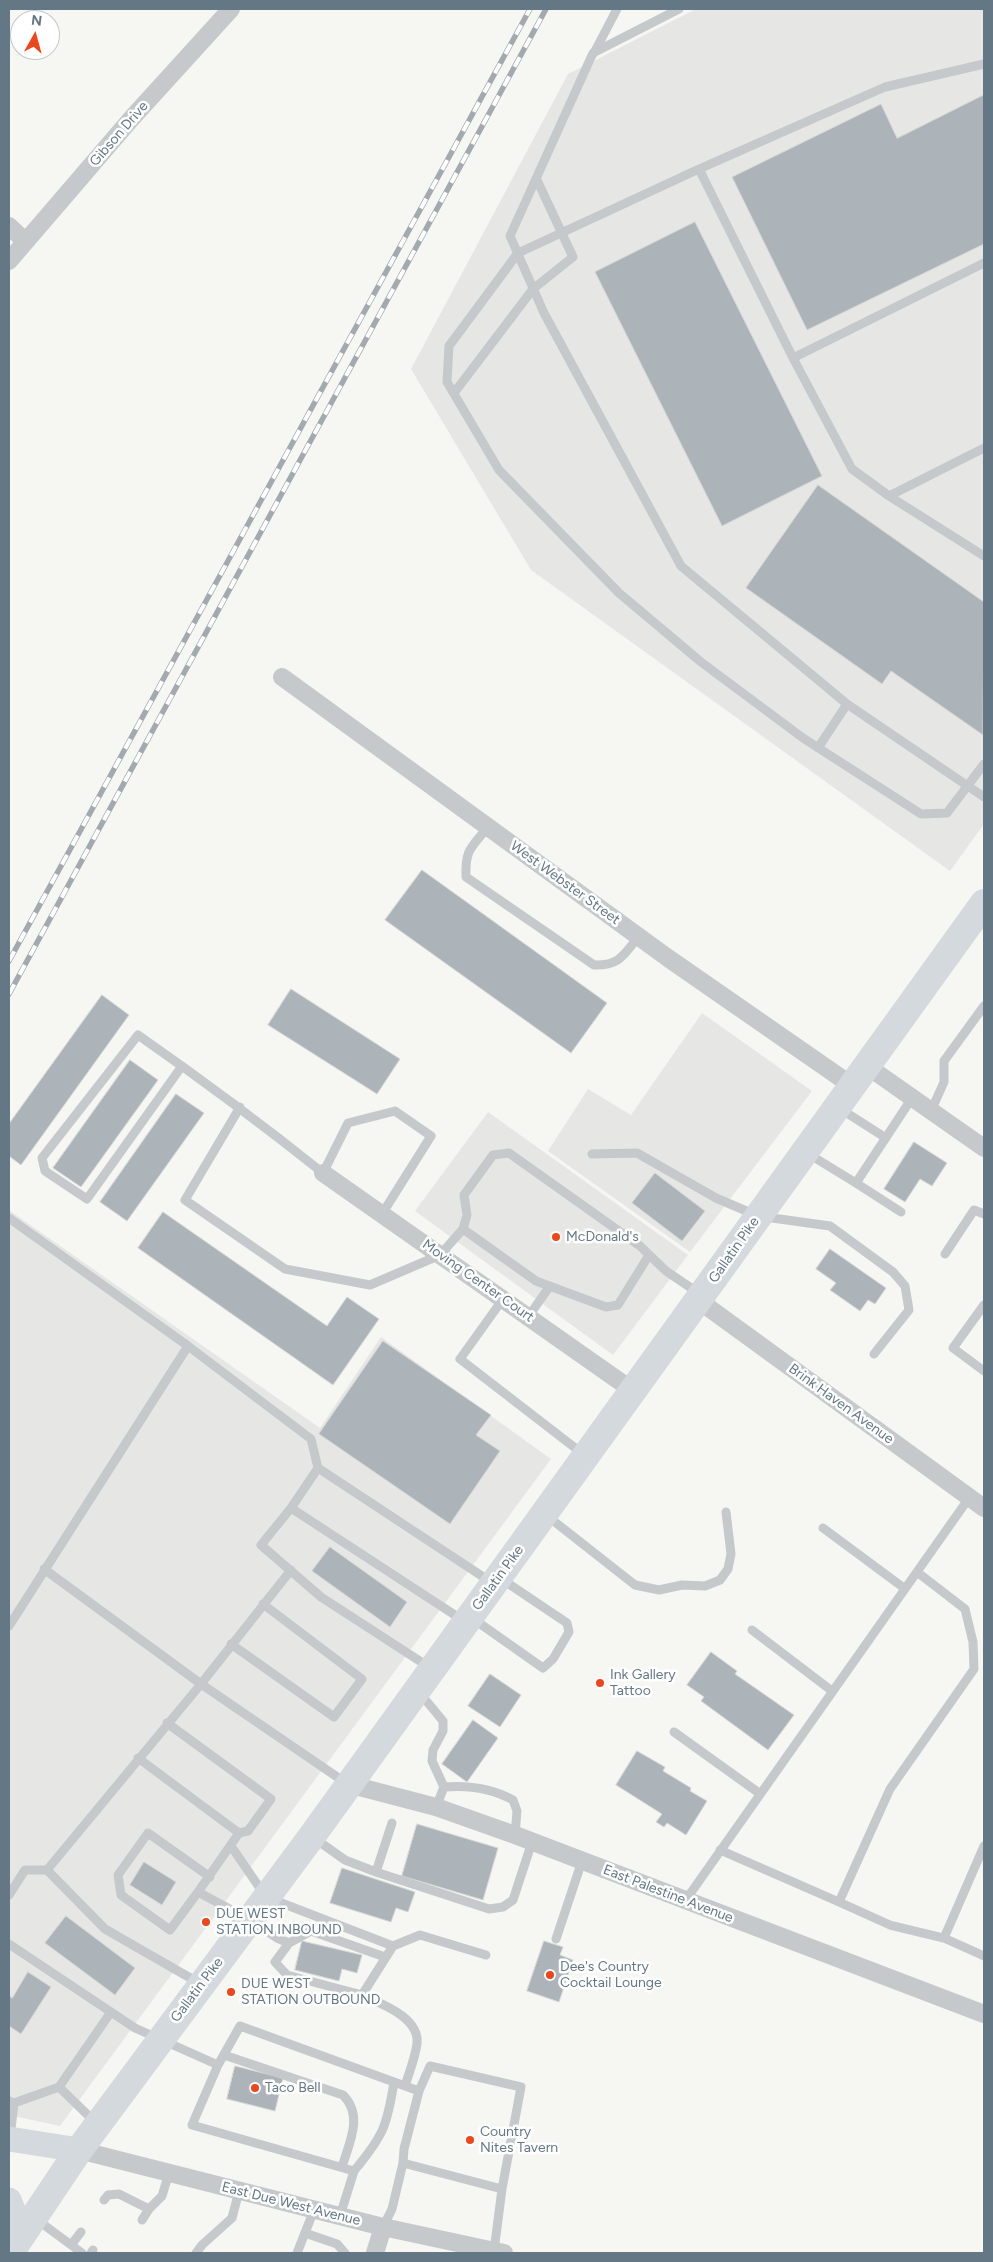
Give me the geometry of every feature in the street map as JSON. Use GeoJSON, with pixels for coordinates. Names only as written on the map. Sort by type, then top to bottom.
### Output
{"type":"FeatureCollection","features":[{"type":"Feature","properties":{"kind":"main road","name":"Gallatin Pike"},"geometry":{"type":"LineString","coordinates":[[22,2235],[79,2150],[312,1836],[984,903]]}},
{"type":"Feature","properties":{"kind":"main road"},"geometry":{"type":"LineString","coordinates":[[9,2140],[79,2150]]}},
{"type":"Feature","properties":{"kind":"main road"},"geometry":{"type":"LineString","coordinates":[[9,2200],[22,2235]]}},
{"type":"Feature","properties":{"kind":"street","name":"Gibson Drive"},"geometry":{"type":"LineString","coordinates":[[9,261],[132,119],[231,9]]}},
{"type":"Feature","properties":{"kind":"street"},"geometry":{"type":"LineString","coordinates":[[9,226],[25,241]]}},
{"type":"Feature","properties":{"kind":"street","name":"West Webster Street"},"geometry":{"type":"LineString","coordinates":[[282,677],[488,828],[851,1086],[912,1098],[984,1148]]}},
{"type":"Feature","properties":{"kind":"street","name":"Moving Center Court"},"geometry":{"type":"LineString","coordinates":[[323,1172],[632,1390]]}},
{"type":"Feature","properties":{"kind":"street","name":"Brink Haven Avenue"},"geometry":{"type":"LineString","coordinates":[[700,1298],[984,1508]]}},
{"type":"Feature","properties":{"kind":"street","name":"East Palestine Avenue"},"geometry":{"type":"LineString","coordinates":[[348,1784],[436,1807],[515,1835],[984,2014]]}},
{"type":"Feature","properties":{"kind":"street","name":"East Due West Avenue"},"geometry":{"type":"LineString","coordinates":[[79,2150],[383,2227],[499,2252]]}},
{"type":"Feature","properties":{"kind":"street"},"geometry":{"type":"LineString","coordinates":[[375,2253],[383,2227]]}},
{"type":"Feature","properties":{"kind":"lane"},"geometry":{"type":"LineString","coordinates":[[617,9],[594,53],[510,236],[544,313],[681,566],[848,704],[984,797]]}},
{"type":"Feature","properties":{"kind":"lane"},"geometry":{"type":"LineString","coordinates":[[594,53],[679,9]]}},
{"type":"Feature","properties":{"kind":"lane"},"geometry":{"type":"LineString","coordinates":[[981,64],[885,86],[518,253],[450,346],[447,382],[499,470],[619,593],[700,662],[818,748],[921,814],[947,813],[984,764]]}},
{"type":"Feature","properties":{"kind":"lane"},"geometry":{"type":"LineString","coordinates":[[699,169],[793,358],[852,469],[889,496],[984,556]]}},
{"type":"Feature","properties":{"kind":"lane"},"geometry":{"type":"LineString","coordinates":[[454,393],[533,289],[573,258],[536,178]]}},
{"type":"Feature","properties":{"kind":"lane"},"geometry":{"type":"LineString","coordinates":[[793,358],[984,263]]}},
{"type":"Feature","properties":{"kind":"lane"},"geometry":{"type":"LineString","coordinates":[[889,496],[984,448]]}},
{"type":"Feature","properties":{"kind":"lane"},"geometry":{"type":"LineString","coordinates":[[818,748],[848,704]]}},
{"type":"Feature","properties":{"kind":"lane"},"geometry":{"type":"LineString","coordinates":[[488,828],[470,849],[466,858],[466,877],[594,965],[608,966],[622,959],[639,936]]}},
{"type":"Feature","properties":{"kind":"lane"},"geometry":{"type":"LineString","coordinates":[[931,1111],[944,1082],[944,1061],[984,1006]]}},
{"type":"Feature","properties":{"kind":"lane"},"geometry":{"type":"LineString","coordinates":[[182,1066],[87,1199],[45,1171],[42,1158],[138,1035],[182,1066],[240,1107],[323,1172],[348,1122],[395,1111],[430,1136],[382,1214]]}},
{"type":"Feature","properties":{"kind":"lane"},"geometry":{"type":"LineString","coordinates":[[851,1086],[886,1138]]}},
{"type":"Feature","properties":{"kind":"lane"},"geometry":{"type":"LineString","coordinates":[[856,1183],[912,1098]]}},
{"type":"Feature","properties":{"kind":"lane"},"geometry":{"type":"LineString","coordinates":[[240,1107],[186,1200],[285,1269],[370,1285],[440,1255],[463,1229],[468,1215],[464,1195],[494,1155],[509,1153],[640,1246],[666,1271],[700,1298]]}},
{"type":"Feature","properties":{"kind":"lane"},"geometry":{"type":"LineString","coordinates":[[804,1151],[901,1212]]}},
{"type":"Feature","properties":{"kind":"lane"},"geometry":{"type":"LineString","coordinates":[[592,1154],[637,1153],[716,1198],[758,1216],[830,1226],[894,1272],[905,1286],[909,1310],[874,1354]]}},
{"type":"Feature","properties":{"kind":"lane"},"geometry":{"type":"LineString","coordinates":[[945,1254],[974,1210],[984,1214]]}},
{"type":"Feature","properties":{"kind":"lane"},"geometry":{"type":"LineString","coordinates":[[9,1218],[188,1346],[311,1439],[318,1468],[496,1581],[567,1623],[569,1632],[553,1659],[543,1668],[291,1508]]}},
{"type":"Feature","properties":{"kind":"lane"},"geometry":{"type":"LineString","coordinates":[[463,1229],[536,1281],[606,1308],[618,1305],[649,1255]]}},
{"type":"Feature","properties":{"kind":"lane"},"geometry":{"type":"LineString","coordinates":[[528,1317],[550,1286]]}},
{"type":"Feature","properties":{"kind":"lane"},"geometry":{"type":"LineString","coordinates":[[503,1299],[460,1359],[585,1456]]}},
{"type":"Feature","properties":{"kind":"lane"},"geometry":{"type":"LineString","coordinates":[[984,1305],[953,1348],[984,1371]]}},
{"type":"Feature","properties":{"kind":"lane"},"geometry":{"type":"LineString","coordinates":[[9,1626],[188,1346]]}},
{"type":"Feature","properties":{"kind":"lane"},"geometry":{"type":"LineString","coordinates":[[318,1468],[291,1508],[261,1545],[321,1597],[425,1680],[443,1721],[443,1731],[433,1750],[432,1760],[444,1787],[436,1807]]}},
{"type":"Feature","properties":{"kind":"lane"},"geometry":{"type":"LineString","coordinates":[[685,1901],[759,1793],[969,1498]]}},
{"type":"Feature","properties":{"kind":"lane"},"geometry":{"type":"LineString","coordinates":[[544,1513],[635,1585],[659,1590],[682,1585],[705,1586],[720,1580],[728,1569],[731,1554],[726,1512]]}},
{"type":"Feature","properties":{"kind":"lane"},"geometry":{"type":"LineString","coordinates":[[822,1528],[904,1588]]}},
{"type":"Feature","properties":{"kind":"lane"},"geometry":{"type":"LineString","coordinates":[[44,1569],[200,1684],[348,1784]]}},
{"type":"Feature","properties":{"kind":"lane"},"geometry":{"type":"LineString","coordinates":[[47,1870],[291,1570]]}},
{"type":"Feature","properties":{"kind":"lane"},"geometry":{"type":"LineString","coordinates":[[838,1902],[890,1789],[974,1669],[973,1642],[964,1609],[917,1572]]}},
{"type":"Feature","properties":{"kind":"lane"},"geometry":{"type":"LineString","coordinates":[[231,1644],[334,1717],[362,1679],[263,1604]]}},
{"type":"Feature","properties":{"kind":"lane"},"geometry":{"type":"LineString","coordinates":[[752,1630],[832,1691]]}},
{"type":"Feature","properties":{"kind":"lane"},"geometry":{"type":"LineString","coordinates":[[167,1722],[271,1799],[248,1831],[239,1833],[210,1877],[170,1930],[121,1895],[118,1875],[148,1833],[210,1877]]}},
{"type":"Feature","properties":{"kind":"lane"},"geometry":{"type":"LineString","coordinates":[[674,1732],[759,1793]]}},
{"type":"Feature","properties":{"kind":"lane"},"geometry":{"type":"LineString","coordinates":[[138,1758],[239,1833]]}},
{"type":"Feature","properties":{"kind":"lane"},"geometry":{"type":"LineString","coordinates":[[444,1787],[467,1786],[502,1794],[513,1800],[517,1811],[515,1835]]}},
{"type":"Feature","properties":{"kind":"lane"},"geometry":{"type":"LineString","coordinates":[[376,1872],[392,1823]]}},
{"type":"Feature","properties":{"kind":"lane"},"geometry":{"type":"LineString","coordinates":[[312,1836],[345,1860],[489,1909],[503,1907],[513,1900],[532,1842]]}},
{"type":"Feature","properties":{"kind":"lane"},"geometry":{"type":"LineString","coordinates":[[230,1846],[266,1897],[393,1946]]}},
{"type":"Feature","properties":{"kind":"lane"},"geometry":{"type":"LineString","coordinates":[[944,1938],[984,1846]]}},
{"type":"Feature","properties":{"kind":"lane"},"geometry":{"type":"LineString","coordinates":[[720,1850],[890,1925],[944,1938],[984,1956]]}},
{"type":"Feature","properties":{"kind":"lane"},"geometry":{"type":"LineString","coordinates":[[556,1939],[582,1861]]}},
{"type":"Feature","properties":{"kind":"lane"},"geometry":{"type":"LineString","coordinates":[[9,1895],[25,1870],[47,1870],[104,1929],[201,1985]]}},
{"type":"Feature","properties":{"kind":"lane"},"geometry":{"type":"LineString","coordinates":[[198,1892],[250,1920],[277,1938],[289,1942]]}},
{"type":"Feature","properties":{"kind":"lane"},"geometry":{"type":"LineString","coordinates":[[385,1957],[311,1931],[289,1942],[275,1962],[287,1975],[362,1994],[401,2014],[415,2032],[417,2043],[405,2086]]}},
{"type":"Feature","properties":{"kind":"lane"},"geometry":{"type":"LineString","coordinates":[[362,1994],[393,1946],[420,1935],[486,1955]]}},
{"type":"Feature","properties":{"kind":"lane"},"geometry":{"type":"LineString","coordinates":[[9,1944],[135,2028],[162,2038],[218,2065]]}},
{"type":"Feature","properties":{"kind":"lane"},"geometry":{"type":"LineString","coordinates":[[9,2140],[12,2102],[59,2087],[111,2012]]}},
{"type":"Feature","properties":{"kind":"lane"},"geometry":{"type":"LineString","coordinates":[[354,2171],[192,2125],[218,2065],[240,2026],[419,2091]]}},
{"type":"Feature","properties":{"kind":"lane"},"geometry":{"type":"LineString","coordinates":[[224,2055],[343,2095],[351,2103],[354,2126],[342,2168]]}},
{"type":"Feature","properties":{"kind":"lane"},"geometry":{"type":"LineString","coordinates":[[383,2227],[392,2209],[403,2164],[404,2149],[419,2091],[430,2066],[521,2087],[502,2189],[499,2252]]}},
{"type":"Feature","properties":{"kind":"lane"},"geometry":{"type":"LineString","coordinates":[[340,2216],[354,2171],[375,2146],[382,2134],[388,2119],[394,2082]]}},
{"type":"Feature","properties":{"kind":"lane"},"geometry":{"type":"LineString","coordinates":[[59,2087],[98,2125]]}},
{"type":"Feature","properties":{"kind":"lane"},"geometry":{"type":"LineString","coordinates":[[403,2164],[502,2189]]}},
{"type":"Feature","properties":{"kind":"lane"},"geometry":{"type":"LineString","coordinates":[[142,2220],[149,2209],[162,2196],[169,2173]]}},
{"type":"Feature","properties":{"kind":"lane"},"geometry":{"type":"LineString","coordinates":[[196,2253],[202,2245],[232,2218],[239,2191]]}},
{"type":"Feature","properties":{"kind":"lane"},"geometry":{"type":"LineString","coordinates":[[104,2200],[108,2195],[119,2194],[127,2202],[149,2209]]}},
{"type":"Feature","properties":{"kind":"lane"},"geometry":{"type":"LineString","coordinates":[[297,2253],[314,2210]]}},
{"type":"Feature","properties":{"kind":"lane"},"geometry":{"type":"LineString","coordinates":[[71,2245],[81,2232]]}},
{"type":"Feature","properties":{"kind":"lane"},"geometry":{"type":"LineString","coordinates":[[305,2233],[337,2244],[345,2253]]}},
{"type":"Feature","properties":{"kind":"lane"},"geometry":{"type":"LineString","coordinates":[[22,2235],[71,2245],[82,2253]]}},
{"type":"Feature","properties":{"kind":"shaded area"},"geometry":{"type":"Polygon","coordinates":[[[696,9],[984,9],[984,824],[950,871],[531,570],[411,369],[568,74],[696,9]]]}},
{"type":"Feature","properties":{"kind":"shaded area"},"geometry":{"type":"Polygon","coordinates":[[[702,1013],[812,1091],[690,1252],[548,1151],[588,1089],[631,1115],[702,1013]]]}},
{"type":"Feature","properties":{"kind":"shaded area"},"geometry":{"type":"Polygon","coordinates":[[[488,1112],[688,1255],[613,1355],[415,1211],[488,1112]]]}},
{"type":"Feature","properties":{"kind":"shaded area"},"geometry":{"type":"Polygon","coordinates":[[[9,1210],[320,1428],[381,1337],[551,1459],[60,2126],[9,2115],[9,1210]]]}},
{"type":"Feature","properties":{"kind":"building"},"geometry":{"type":"Polygon","coordinates":[[[984,95],[984,244],[807,330],[732,177],[881,104],[897,138],[984,95]]]}},
{"type":"Feature","properties":{"kind":"building"},"geometry":{"type":"Polygon","coordinates":[[[695,222],[822,476],[722,526],[595,272],[695,222]]]}},
{"type":"Feature","properties":{"kind":"building"},"geometry":{"type":"Polygon","coordinates":[[[818,485],[984,602],[983,735],[891,671],[882,684],[746,588],[818,485]]]}},
{"type":"Feature","properties":{"kind":"building"},"geometry":{"type":"Polygon","coordinates":[[[422,870],[607,1003],[571,1053],[385,920],[422,870]]]}},
{"type":"Feature","properties":{"kind":"building"},"geometry":{"type":"Polygon","coordinates":[[[291,989],[400,1059],[377,1094],[268,1025],[291,989]]]}},
{"type":"Feature","properties":{"kind":"building"},"geometry":{"type":"Polygon","coordinates":[[[102,995],[129,1015],[21,1165],[9,1156],[9,1124],[102,995]]]}},
{"type":"Feature","properties":{"kind":"building"},"geometry":{"type":"Polygon","coordinates":[[[130,1060],[158,1080],[81,1187],[53,1168],[130,1060]]]}},
{"type":"Feature","properties":{"kind":"building"},"geometry":{"type":"Polygon","coordinates":[[[176,1094],[204,1113],[127,1221],[100,1202],[176,1094]]]}},
{"type":"Feature","properties":{"kind":"building"},"geometry":{"type":"Polygon","coordinates":[[[914,1142],[947,1163],[932,1186],[920,1179],[905,1202],[884,1189],[914,1142]]]}},
{"type":"Feature","properties":{"kind":"building"},"geometry":{"type":"Polygon","coordinates":[[[655,1173],[705,1211],[682,1241],[632,1203],[655,1173]]]}},
{"type":"Feature","properties":{"kind":"building"},"geometry":{"type":"Polygon","coordinates":[[[163,1212],[327,1326],[347,1297],[379,1319],[333,1385],[138,1248],[163,1212]]]}},
{"type":"Feature","properties":{"kind":"building"},"geometry":{"type":"Polygon","coordinates":[[[830,1249],[886,1288],[875,1304],[868,1300],[860,1311],[830,1290],[836,1283],[816,1269],[830,1249]]]}},
{"type":"Feature","properties":{"kind":"building"},"geometry":{"type":"Polygon","coordinates":[[[383,1341],[491,1415],[476,1435],[500,1451],[450,1524],[319,1434],[383,1341]]]}},
{"type":"Feature","properties":{"kind":"building"},"geometry":{"type":"Polygon","coordinates":[[[330,1547],[407,1602],[390,1627],[312,1571],[330,1547]]]}},
{"type":"Feature","properties":{"kind":"building"},"geometry":{"type":"Polygon","coordinates":[[[711,1652],[737,1671],[735,1674],[794,1715],[768,1750],[701,1701],[704,1697],[687,1685],[711,1652]]]}},
{"type":"Feature","properties":{"kind":"building"},"geometry":{"type":"Polygon","coordinates":[[[490,1674],[521,1695],[500,1727],[468,1706],[490,1674]]]}},
{"type":"Feature","properties":{"kind":"building"},"geometry":{"type":"Polygon","coordinates":[[[473,1720],[498,1738],[467,1782],[442,1764],[473,1720]]]}},
{"type":"Feature","properties":{"kind":"building"},"geometry":{"type":"Polygon","coordinates":[[[637,1751],[665,1767],[663,1771],[691,1788],[690,1791],[707,1801],[686,1835],[667,1823],[664,1827],[656,1822],[662,1814],[616,1785],[637,1751]]]}},
{"type":"Feature","properties":{"kind":"building"},"geometry":{"type":"Polygon","coordinates":[[[417,1824],[498,1848],[483,1900],[402,1876],[417,1824]]]}},
{"type":"Feature","properties":{"kind":"building"},"geometry":{"type":"Polygon","coordinates":[[[144,1862],[176,1882],[162,1905],[130,1885],[144,1862]]]}},
{"type":"Feature","properties":{"kind":"building"},"geometry":{"type":"Polygon","coordinates":[[[342,1868],[415,1892],[408,1912],[396,1908],[391,1922],[330,1903],[342,1868]]]}},
{"type":"Feature","properties":{"kind":"building"},"geometry":{"type":"Polygon","coordinates":[[[66,1916],[135,1968],[115,1995],[45,1943],[66,1916]]]}},
{"type":"Feature","properties":{"kind":"building"},"geometry":{"type":"Polygon","coordinates":[[[302,1941],[362,1955],[357,1973],[342,1969],[339,1981],[295,1970],[302,1941]]]}},
{"type":"Feature","properties":{"kind":"building","name":"Dee's Country Cocktail Lounge"},"geometry":{"type":"Polygon","coordinates":[[[544,1941],[563,1947],[560,1955],[573,1960],[559,2002],[527,1991],[544,1941]]]}},
{"type":"Feature","properties":{"kind":"building"},"geometry":{"type":"Polygon","coordinates":[[[28,1972],[51,1987],[21,2034],[9,2026],[9,1996],[12,1998],[28,1972]]]}},
{"type":"Feature","properties":{"kind":"building","name":"Taco Bell"},"geometry":{"type":"Polygon","coordinates":[[[235,2066],[283,2078],[275,2111],[227,2099],[235,2066]]]}},
{"type":"Feature","properties":{"kind":"railway"},"geometry":{"type":"LineString","coordinates":[[9,961],[530,9]]}},
{"type":"Feature","properties":{"kind":"railway"},"geometry":{"type":"LineString","coordinates":[[9,994],[546,9]]}},
{"type":"Feature","properties":{"kind":"place","name":"McDonald's"},"geometry":{"type":"Point","coordinates":[556,1237]}},
{"type":"Feature","properties":{"kind":"place","name":"Ink Gallery Tattoo"},"geometry":{"type":"Point","coordinates":[600,1683]}},
{"type":"Feature","properties":{"kind":"place","name":"DUE WEST STATION INBOUND"},"geometry":{"type":"Point","coordinates":[206,1922]}},
{"type":"Feature","properties":{"kind":"place","name":"Dee's Country Cocktail Lounge"},"geometry":{"type":"Point","coordinates":[550,1975]}},
{"type":"Feature","properties":{"kind":"place","name":"DUE WEST STATION OUTBOUND"},"geometry":{"type":"Point","coordinates":[231,1992]}},
{"type":"Feature","properties":{"kind":"place","name":"Taco Bell"},"geometry":{"type":"Point","coordinates":[255,2088]}},
{"type":"Feature","properties":{"kind":"place","name":"Country Nites Tavern"},"geometry":{"type":"Point","coordinates":[470,2140]}}]}
